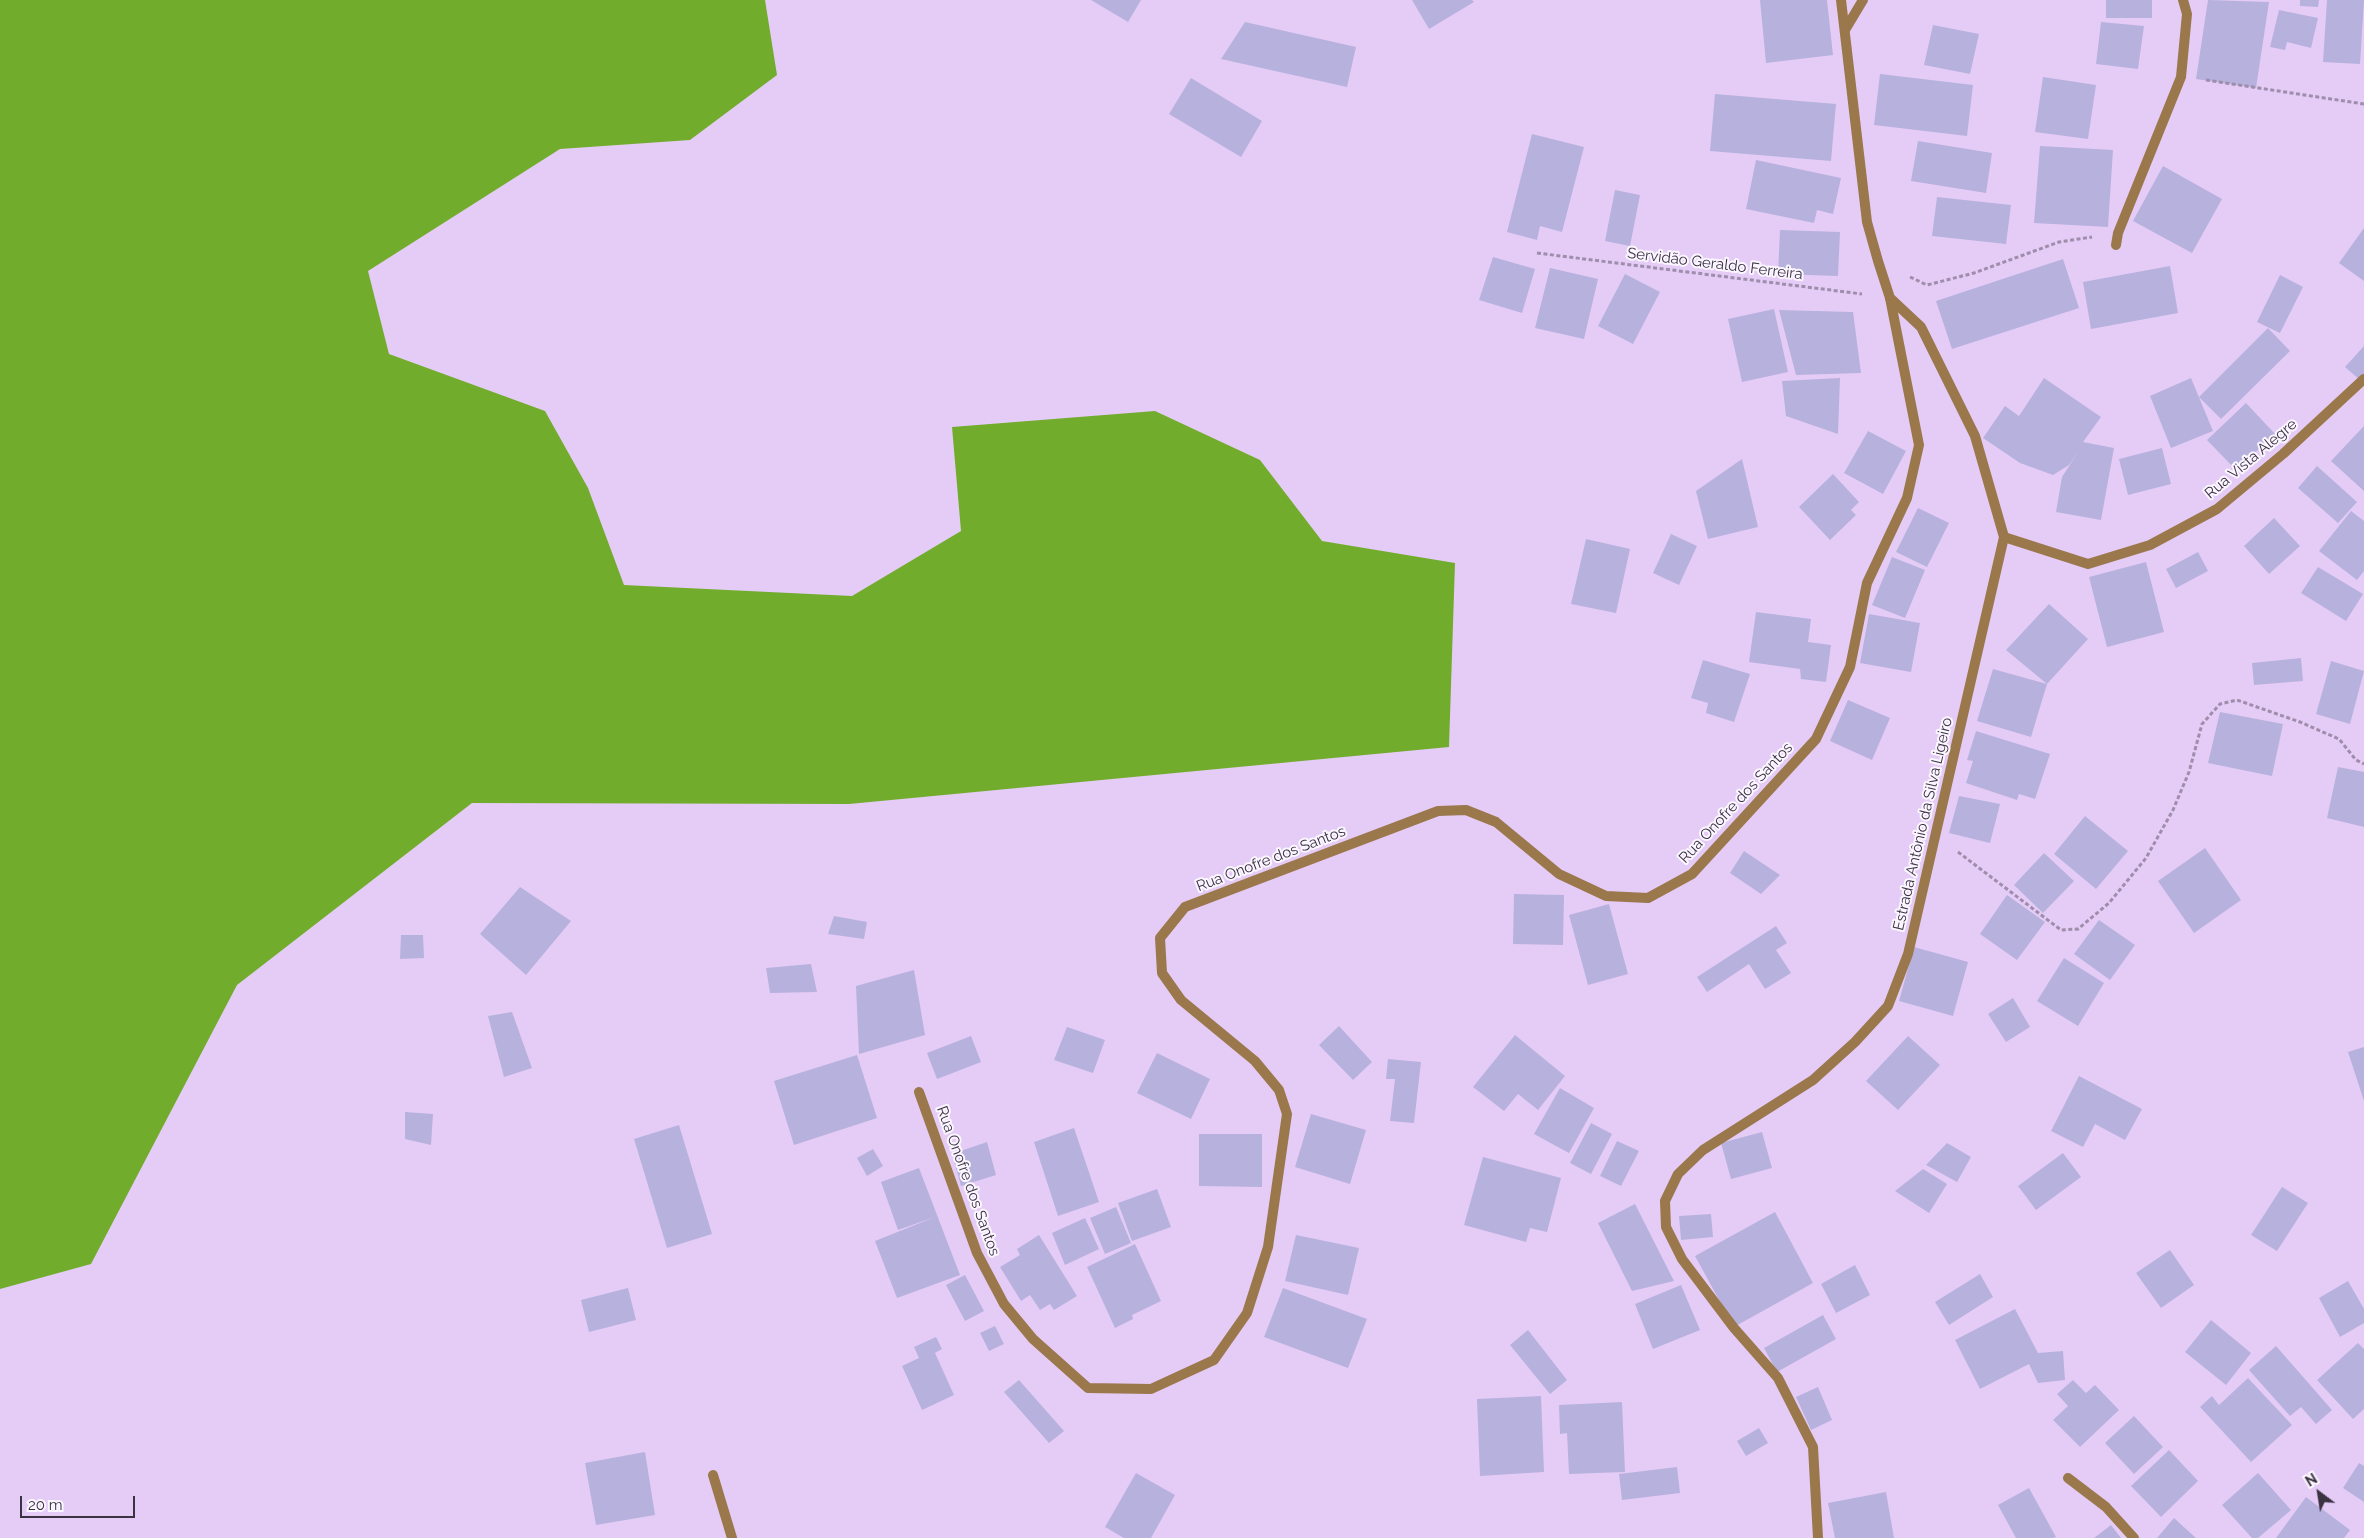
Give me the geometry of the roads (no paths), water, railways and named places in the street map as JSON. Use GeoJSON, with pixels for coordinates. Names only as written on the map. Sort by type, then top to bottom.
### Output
{"type":"FeatureCollection","features":[{"type":"Feature","properties":{"kind":"street","name":"Estrada Antônio da Silva Ligeiro"},"geometry":{"type":"LineString","coordinates":[[1818,1538],[1813,1448],[1778,1378],[1734,1328],[1682,1259],[1666,1227],[1665,1201],[1678,1174],[1703,1150],[1813,1080],[1855,1042],[1888,1006],[1908,954],[2004,537],[1975,436],[1921,327],[1890,298],[1878,261],[1867,222],[1841,0]]}},
{"type":"Feature","properties":{"kind":"street"},"geometry":{"type":"LineString","coordinates":[[1844,30],[1863,0]]}},
{"type":"Feature","properties":{"kind":"street"},"geometry":{"type":"LineString","coordinates":[[2116,245],[2118,234],[2181,76],[2187,14],[2183,0]]}},
{"type":"Feature","properties":{"kind":"street","name":"Rua Onofre dos Santos"},"geometry":{"type":"LineString","coordinates":[[919,1092],[976,1253],[1004,1304],[1034,1339],[1088,1388],[1151,1389],[1214,1360],[1247,1313],[1268,1247],[1287,1114],[1279,1090],[1256,1061],[1181,1000],[1162,973],[1160,938],[1185,907],[1438,812],[1466,810],[1496,822],[1559,874],[1606,896],[1648,898],[1692,874],[1816,739],[1850,667],[1867,583],[1907,498],[1919,446],[1890,298]]}},
{"type":"Feature","properties":{"kind":"street","name":"Rua Vista Alegre"},"geometry":{"type":"LineString","coordinates":[[2004,537],[2088,564],[2150,545],[2218,509],[2283,454],[2364,379]]}},
{"type":"Feature","properties":{"kind":"street"},"geometry":{"type":"LineString","coordinates":[[713,1475],[732,1538]]}},
{"type":"Feature","properties":{"kind":"street"},"geometry":{"type":"LineString","coordinates":[[2068,1478],[2106,1507],[2134,1538]]}}]}
